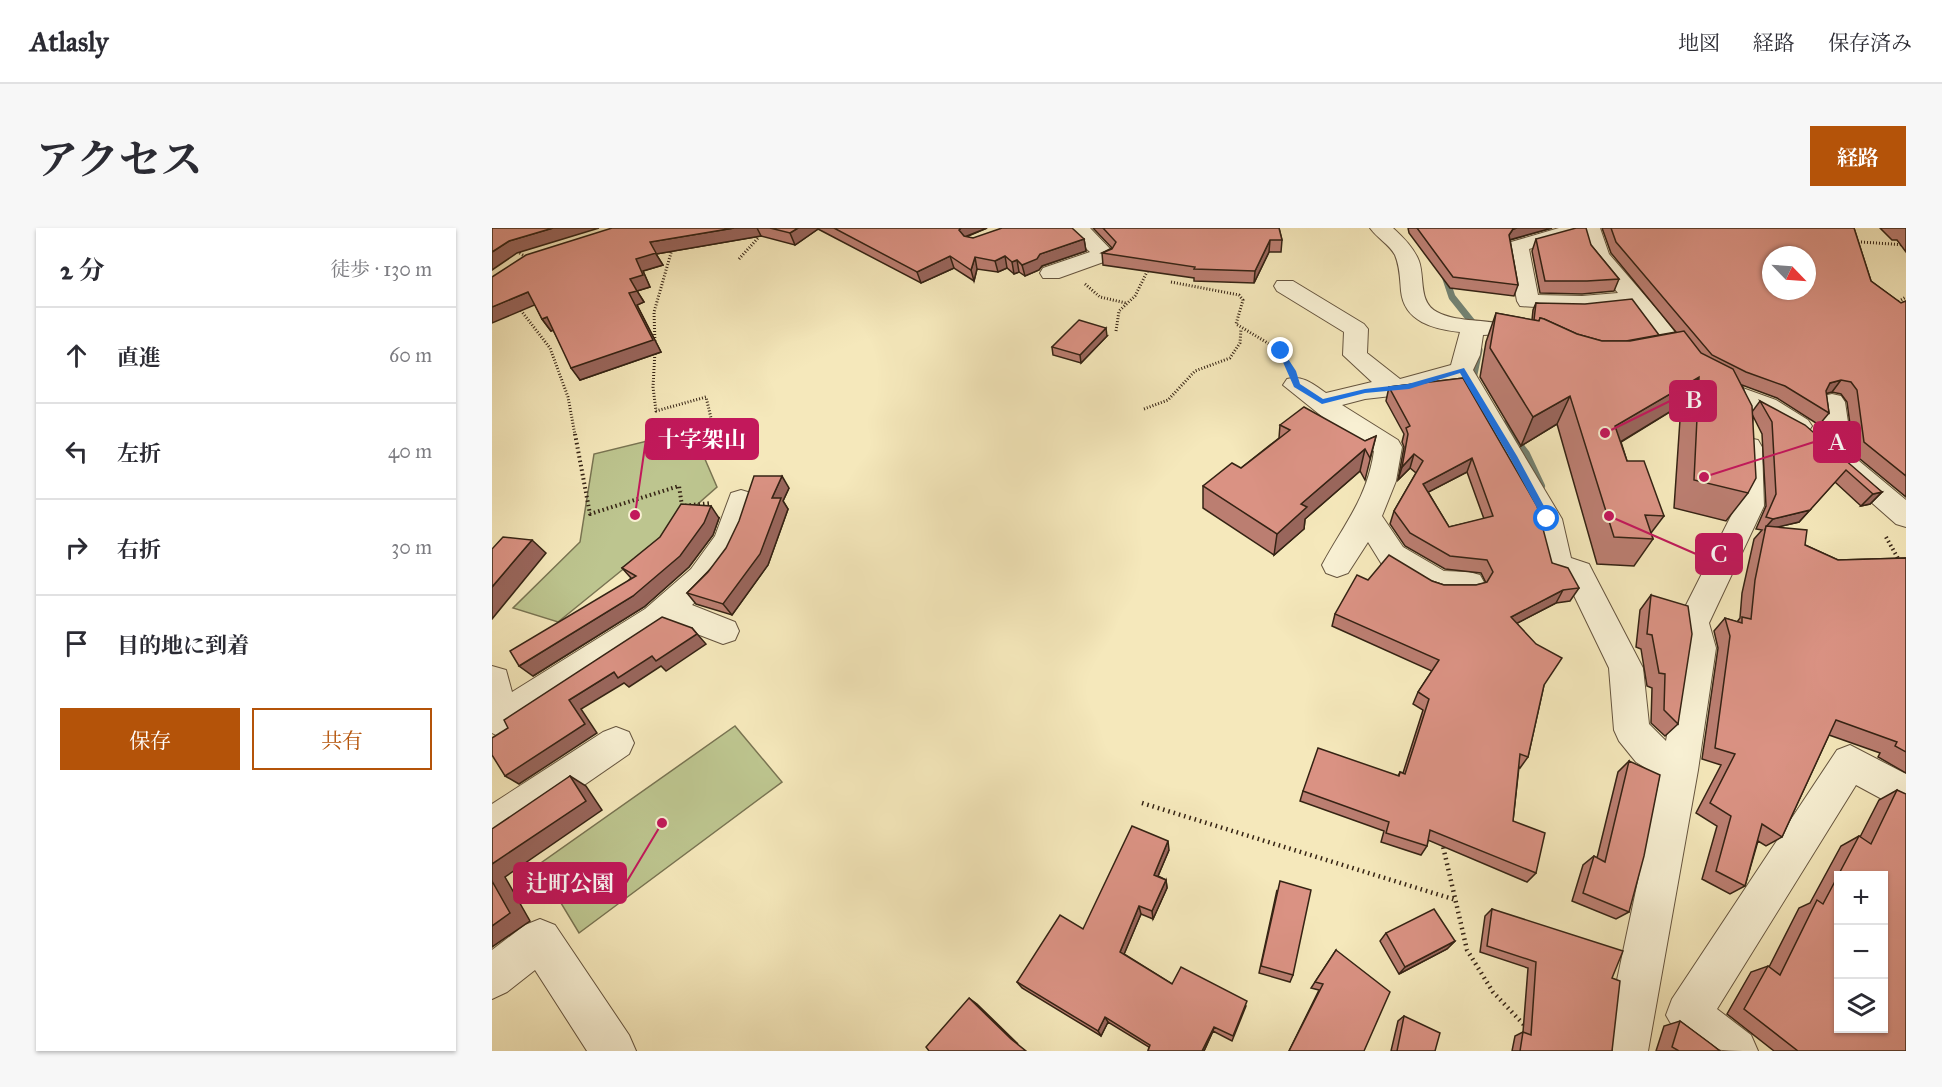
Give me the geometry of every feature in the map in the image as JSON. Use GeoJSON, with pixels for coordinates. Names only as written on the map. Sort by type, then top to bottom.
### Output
{"type":"FeatureCollection","features":[{"type":"Feature","properties":{"kind":"street"},"geometry":{"type":"LineString","coordinates":[[1059,270],[1104,254],[1082,232],[1074,228]]}},
{"type":"Feature","properties":{"kind":"street"},"geometry":{"type":"LineString","coordinates":[[1380,228],[1401,247],[1410,268],[1415,304],[1421,312],[1438,320],[1512,331]]}},
{"type":"Feature","properties":{"kind":"street"},"geometry":{"type":"LineString","coordinates":[[1583,228],[1518,246],[1528,302],[1582,303],[1635,298]]}},
{"type":"Feature","properties":{"kind":"street"},"geometry":{"type":"LineString","coordinates":[[1590,228],[1599,256],[1635,298],[1663,351],[1694,374],[1728,392],[1767,406],[1804,429],[1906,516]]}},
{"type":"Feature","properties":{"kind":"street"},"geometry":{"type":"LineString","coordinates":[[1285,286],[1356,329],[1355,355],[1394,387]]}},
{"type":"Feature","properties":{"kind":"street"},"geometry":{"type":"LineString","coordinates":[[1322,402],[1409,386],[1461,370],[1468,355],[1473,326]]}},
{"type":"Feature","properties":{"kind":"street"},"geometry":{"type":"LineString","coordinates":[[1461,370],[1513,456],[1547,519],[1568,569],[1626,668],[1632,730],[1649,750],[1680,770]]}},
{"type":"Feature","properties":{"kind":"street"},"geometry":{"type":"LineString","coordinates":[[1296,385],[1338,416],[1388,447],[1386,475],[1368,518],[1337,565]]}},
{"type":"Feature","properties":{"kind":"street"},"geometry":{"type":"LineString","coordinates":[[1625,1051],[1680,770],[1699,648],[1693,623],[1750,506],[1747,434],[1732,406],[1728,392]]}},
{"type":"Feature","properties":{"kind":"street"},"geometry":{"type":"LineString","coordinates":[[1832,402],[1839,458]]}},
{"type":"Feature","properties":{"kind":"street"},"geometry":{"type":"LineString","coordinates":[[492,681],[495,680],[498,720],[667,609],[702,578],[729,539],[741,500]]}},
{"type":"Feature","properties":{"kind":"street"},"geometry":{"type":"LineString","coordinates":[[1368,518],[1392,555],[1439,583],[1469,584]]}},
{"type":"Feature","properties":{"kind":"street"},"geometry":{"type":"LineString","coordinates":[[667,609],[723,631]]}},
{"type":"Feature","properties":{"kind":"street"},"geometry":{"type":"LineString","coordinates":[[492,826],[616,743]]}},
{"type":"Feature","properties":{"kind":"street"},"geometry":{"type":"LineString","coordinates":[[1735,1051],[1688,1015],[1850,762],[1906,794]]}},
{"type":"Feature","properties":{"kind":"street"},"geometry":{"type":"LineString","coordinates":[[492,977],[540,940],[613,1051]]}},
{"type":"Feature","properties":{"kind":"path"},"geometry":{"type":"LineString","coordinates":[[738,259],[758,238],[757,228]]}},
{"type":"Feature","properties":{"kind":"path"},"geometry":{"type":"LineString","coordinates":[[670,238],[674,250],[654,312],[653,387],[656,411],[706,397],[711,418],[695,436]]}},
{"type":"Feature","properties":{"kind":"path"},"geometry":{"type":"LineString","coordinates":[[1861,242],[1906,245]]}},
{"type":"Feature","properties":{"kind":"path"},"geometry":{"type":"LineString","coordinates":[[519,248],[518,252],[529,259]]}},
{"type":"Feature","properties":{"kind":"path"},"geometry":{"type":"LineString","coordinates":[[1116,332],[1119,311],[1135,296],[1150,266]]}},
{"type":"Feature","properties":{"kind":"path"},"geometry":{"type":"LineString","coordinates":[[1059,270],[1100,297],[1127,303]]}},
{"type":"Feature","properties":{"kind":"path"},"geometry":{"type":"LineString","coordinates":[[1144,409],[1166,404],[1175,396],[1187,377],[1236,354],[1242,344],[1241,329],[1236,320],[1243,300],[1239,295],[1171,282]]}},
{"type":"Feature","properties":{"kind":"path"},"geometry":{"type":"LineString","coordinates":[[1891,306],[1906,297]]}},
{"type":"Feature","properties":{"kind":"path"},"geometry":{"type":"LineString","coordinates":[[509,306],[518,307],[550,348],[568,397],[590,514],[679,486],[682,506],[741,500]]}},
{"type":"Feature","properties":{"kind":"path"},"geometry":{"type":"LineString","coordinates":[[1241,329],[1268,341],[1281,351],[1293,371],[1296,385]]}},
{"type":"Feature","properties":{"kind":"path"},"geometry":{"type":"LineString","coordinates":[[1142,803],[1456,900]]}},
{"type":"Feature","properties":{"kind":"path"},"geometry":{"type":"LineString","coordinates":[[1441,839],[1467,950],[1493,992],[1527,1028],[1537,1032]]}},
{"type":"Feature","properties":{"kind":"green space"},"geometry":{"type":"Polygon","coordinates":[[[684,432],[695,436],[717,487],[632,562],[558,622],[513,608],[580,542],[594,454],[684,432]]]}},
{"type":"Feature","properties":{"kind":"green space"},"geometry":{"type":"Polygon","coordinates":[[[735,726],[782,782],[579,933],[538,865],[735,726]]]}},
{"type":"Feature","properties":{"kind":"building"},"geometry":{"type":"Polygon","coordinates":[[[492,228],[553,228],[509,241],[492,252],[492,228]]]}},
{"type":"Feature","properties":{"kind":"building"},"geometry":{"type":"Polygon","coordinates":[[[612,228],[734,228],[650,242],[656,253],[636,259],[643,275],[630,279],[637,291],[629,293],[653,340],[571,368],[547,317],[542,319],[528,292],[492,307],[492,277],[526,255],[612,228]]]}},
{"type":"Feature","properties":{"kind":"building"},"geometry":{"type":"Polygon","coordinates":[[[770,228],[798,228],[790,233],[770,228]]]}},
{"type":"Feature","properties":{"kind":"building"},"geometry":{"type":"Polygon","coordinates":[[[834,228],[961,228],[959,230],[964,236],[973,238],[1002,228],[1072,228],[1084,239],[1040,254],[1037,259],[1022,265],[1017,260],[1012,262],[1005,256],[995,261],[975,257],[971,270],[950,256],[917,272],[834,228]]]}},
{"type":"Feature","properties":{"kind":"building"},"geometry":{"type":"Polygon","coordinates":[[[1103,228],[1279,228],[1282,240],[1270,240],[1255,271],[1194,269],[1195,267],[1102,253],[1112,249],[1116,242],[1103,228]]]}},
{"type":"Feature","properties":{"kind":"building"},"geometry":{"type":"Polygon","coordinates":[[[1417,228],[1517,228],[1513,229],[1509,235],[1518,285],[1453,277],[1417,228]]]}},
{"type":"Feature","properties":{"kind":"building"},"geometry":{"type":"Polygon","coordinates":[[[1576,228],[1586,228],[1591,245],[1619,279],[1545,281],[1536,239],[1576,228]]]}},
{"type":"Feature","properties":{"kind":"building"},"geometry":{"type":"Polygon","coordinates":[[[1611,228],[1854,228],[1871,281],[1901,303],[1906,301],[1906,476],[1864,442],[1857,390],[1851,382],[1841,380],[1830,383],[1826,391],[1829,413],[1785,386],[1746,372],[1712,355],[1616,242],[1611,228]]]}},
{"type":"Feature","properties":{"kind":"building"},"geometry":{"type":"Polygon","coordinates":[[[1632,299],[1659,335],[1626,341],[1602,341],[1577,334],[1544,319],[1534,320],[1536,303],[1585,304],[1632,299]]]}},
{"type":"Feature","properties":{"kind":"building"},"geometry":{"type":"Polygon","coordinates":[[[1496,313],[1539,321],[1540,318],[1544,319],[1577,334],[1602,341],[1630,341],[1684,331],[1701,353],[1733,369],[1752,406],[1756,478],[1748,493],[1694,480],[1699,377],[1615,426],[1627,461],[1644,461],[1664,516],[1645,515],[1653,539],[1614,537],[1570,396],[1533,417],[1490,348],[1496,313]]]}},
{"type":"Feature","properties":{"kind":"building"},"geometry":{"type":"Polygon","coordinates":[[[1079,320],[1106,328],[1080,355],[1052,347],[1079,320]]]}},
{"type":"Feature","properties":{"kind":"building"},"geometry":{"type":"Polygon","coordinates":[[[1463,378],[1537,506],[1552,563],[1568,568],[1579,588],[1563,590],[1511,617],[1536,644],[1562,658],[1544,685],[1528,757],[1520,754],[1513,821],[1545,833],[1536,873],[1430,830],[1427,846],[1386,833],[1389,822],[1303,791],[1318,748],[1399,776],[1400,772],[1405,774],[1429,699],[1418,692],[1439,660],[1335,614],[1357,575],[1368,580],[1389,555],[1432,581],[1444,585],[1476,585],[1487,582],[1493,572],[1487,560],[1450,556],[1410,533],[1394,511],[1423,461],[1414,454],[1402,467],[1408,434],[1406,428],[1410,426],[1389,387],[1463,378]],[[1472,458],[1423,484],[1449,527],[1493,516],[1472,458]]]}},
{"type":"Feature","properties":{"kind":"building"},"geometry":{"type":"Polygon","coordinates":[[[1760,401],[1805,425],[1882,492],[1873,494],[1846,470],[1810,510],[1773,519],[1766,517],[1776,494],[1772,422],[1760,401]]]}},
{"type":"Feature","properties":{"kind":"building"},"geometry":{"type":"Polygon","coordinates":[[[1304,407],[1365,441],[1376,436],[1370,458],[1365,449],[1301,504],[1307,507],[1277,534],[1203,486],[1232,463],[1241,468],[1290,430],[1280,425],[1304,407]]]}},
{"type":"Feature","properties":{"kind":"building"},"geometry":{"type":"Polygon","coordinates":[[[754,476],[782,476],[772,498],[781,498],[760,554],[723,604],[687,593],[708,572],[726,548],[739,521],[754,476]]]}},
{"type":"Feature","properties":{"kind":"building"},"geometry":{"type":"Polygon","coordinates":[[[681,504],[711,506],[704,523],[680,556],[633,596],[519,666],[510,651],[636,576],[622,568],[660,537],[681,504]]]}},
{"type":"Feature","properties":{"kind":"building"},"geometry":{"type":"Polygon","coordinates":[[[1766,526],[1807,530],[1805,545],[1838,560],[1906,558],[1906,752],[1895,746],[1897,742],[1836,720],[1782,837],[1762,824],[1745,886],[1716,871],[1731,816],[1710,803],[1735,754],[1715,748],[1730,636],[1725,618],[1742,623],[1742,617],[1751,619],[1755,580],[1766,526]]]}},
{"type":"Feature","properties":{"kind":"building"},"geometry":{"type":"Polygon","coordinates":[[[503,537],[532,540],[492,587],[492,549],[503,537]]]}},
{"type":"Feature","properties":{"kind":"building"},"geometry":{"type":"Polygon","coordinates":[[[1651,595],[1688,606],[1692,634],[1678,724],[1664,710],[1665,674],[1659,673],[1652,635],[1647,634],[1651,595]]]}},
{"type":"Feature","properties":{"kind":"building"},"geometry":{"type":"Polygon","coordinates":[[[662,617],[692,628],[697,634],[656,661],[652,656],[618,678],[614,672],[569,700],[585,724],[505,776],[492,755],[492,738],[508,728],[504,720],[662,617]]]}},
{"type":"Feature","properties":{"kind":"building"},"geometry":{"type":"Polygon","coordinates":[[[1629,761],[1660,775],[1644,856],[1629,912],[1583,893],[1594,856],[1605,862],[1629,761]]]}},
{"type":"Feature","properties":{"kind":"building"},"geometry":{"type":"Polygon","coordinates":[[[570,776],[586,801],[492,864],[492,829],[570,776]]]}},
{"type":"Feature","properties":{"kind":"building"},"geometry":{"type":"Polygon","coordinates":[[[1897,790],[1906,794],[1906,1051],[1798,1051],[1744,1009],[1768,966],[1780,975],[1817,900],[1823,904],[1834,883],[1834,1033],[1888,1033],[1888,871],[1840,871],[1859,836],[1871,844],[1897,790]]]}},
{"type":"Feature","properties":{"kind":"building"},"geometry":{"type":"Polygon","coordinates":[[[1132,826],[1168,841],[1154,875],[1166,880],[1152,911],[1139,906],[1120,952],[1172,984],[1181,967],[1247,1001],[1233,1036],[1214,1027],[1202,1051],[1148,1051],[1150,1045],[1105,1017],[1098,1031],[1017,982],[1060,915],[1083,929],[1132,826]]]}},
{"type":"Feature","properties":{"kind":"building"},"geometry":{"type":"Polygon","coordinates":[[[492,881],[510,913],[492,926],[492,881]]]}},
{"type":"Feature","properties":{"kind":"building"},"geometry":{"type":"Polygon","coordinates":[[[1280,881],[1311,890],[1293,975],[1261,966],[1280,881]]]}},
{"type":"Feature","properties":{"kind":"building"},"geometry":{"type":"Polygon","coordinates":[[[1434,909],[1455,941],[1405,967],[1386,933],[1434,909]]]}},
{"type":"Feature","properties":{"kind":"building"},"geometry":{"type":"Polygon","coordinates":[[[1492,909],[1623,951],[1612,978],[1620,981],[1612,1051],[1520,1051],[1523,1032],[1531,1035],[1536,962],[1487,946],[1492,909]]]}},
{"type":"Feature","properties":{"kind":"building"},"geometry":{"type":"Polygon","coordinates":[[[1336,950],[1390,992],[1364,1051],[1289,1051],[1323,984],[1315,982],[1336,950]]]}},
{"type":"Feature","properties":{"kind":"building"},"geometry":{"type":"Polygon","coordinates":[[[969,998],[1026,1051],[929,1051],[926,1047],[969,998]]]}},
{"type":"Feature","properties":{"kind":"building"},"geometry":{"type":"Polygon","coordinates":[[[1404,1016],[1440,1033],[1435,1051],[1397,1051],[1404,1016]]]}},
{"type":"Feature","properties":{"kind":"building"},"geometry":{"type":"Polygon","coordinates":[[[1680,1021],[1720,1051],[1679,1051],[1672,1047],[1680,1021]]]}},
{"type":"Feature","properties":{"kind":"waterway"},"geometry":{"type":"LineString","coordinates":[[1445,276],[1452,297],[1476,327]]}},
{"type":"Feature","properties":{"kind":"waterway"},"geometry":{"type":"LineString","coordinates":[[1476,383],[1473,379],[1479,350]]}},
{"type":"Feature","properties":{"kind":"waterway"},"geometry":{"type":"LineString","coordinates":[[1504,424],[1512,435]]}},
{"type":"Feature","properties":{"kind":"waterway"},"geometry":{"type":"LineString","coordinates":[[1511,434],[1526,454],[1541,486]]}},
{"type":"Feature","properties":{"kind":"place","name":"Ｂ"},"geometry":{"type":"Point","coordinates":[1605,433]}},
{"type":"Feature","properties":{"kind":"place","name":"Ａ"},"geometry":{"type":"Point","coordinates":[1704,477]}},
{"type":"Feature","properties":{"kind":"place","name":"十字架山"},"geometry":{"type":"Point","coordinates":[635,515]}},
{"type":"Feature","properties":{"kind":"place","name":"Ｃ"},"geometry":{"type":"Point","coordinates":[1609,516]}},
{"type":"Feature","properties":{"kind":"place","name":"辻町公園"},"geometry":{"type":"Point","coordinates":[662,823]}},
{"type":"Feature","properties":{"kind":"route"},"geometry":{"type":"LineString","coordinates":[[1281,351],[1293,371],[1296,385],[1322,402],[1365,391],[1409,386],[1461,370],[1513,456],[1547,519]]}}]}
